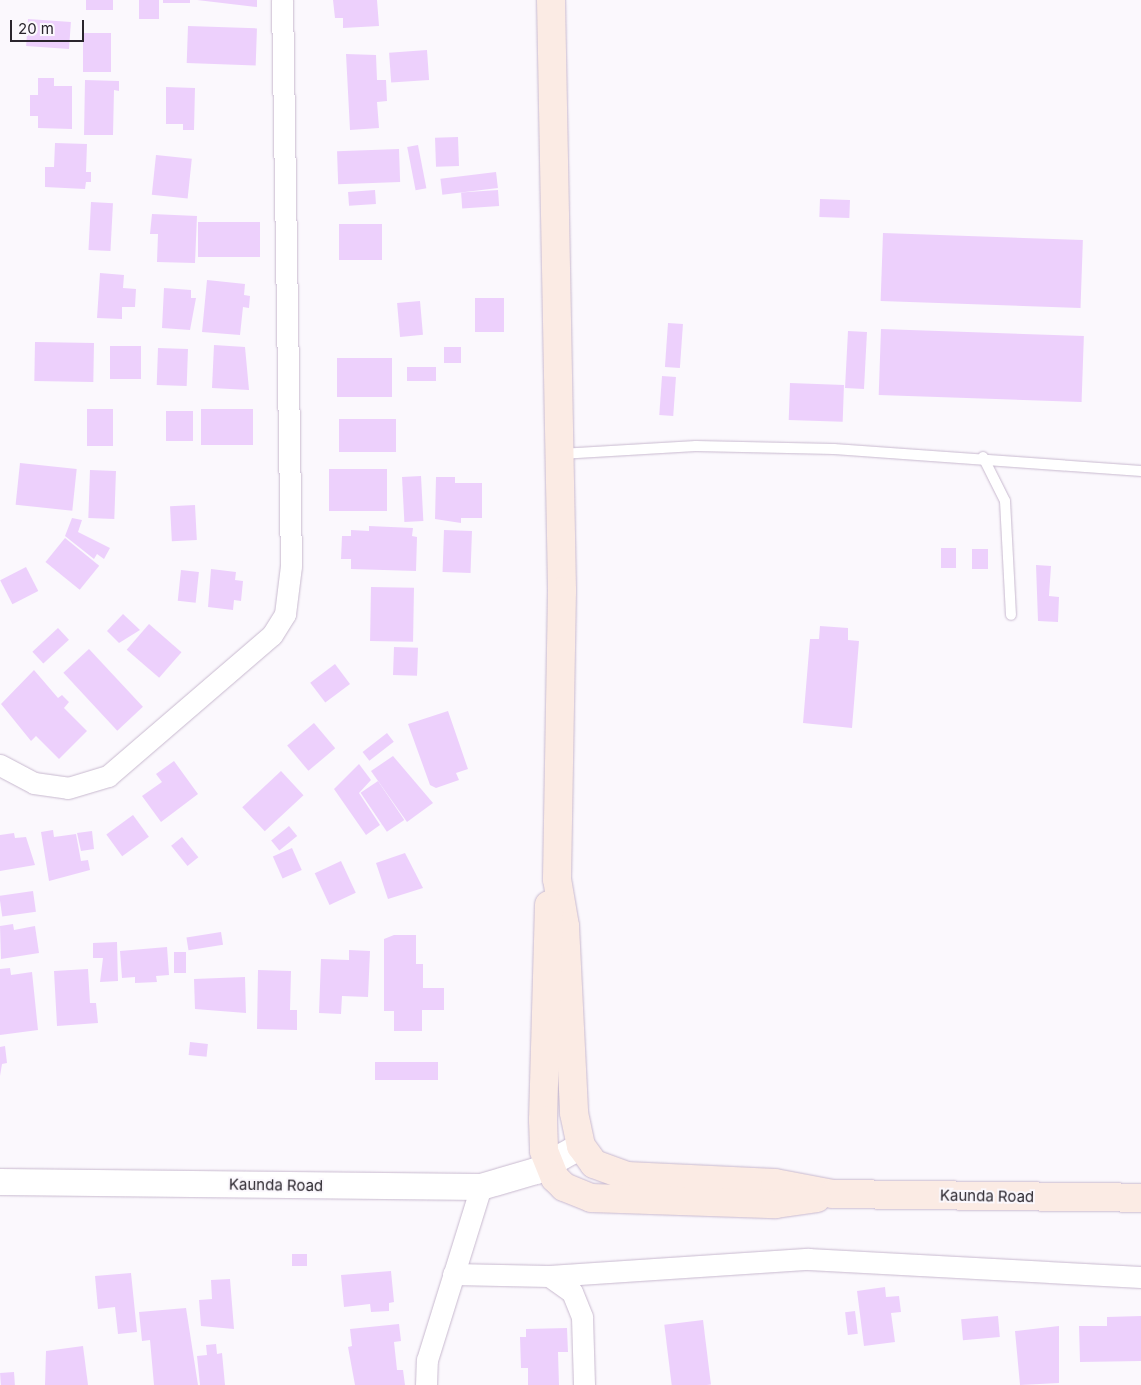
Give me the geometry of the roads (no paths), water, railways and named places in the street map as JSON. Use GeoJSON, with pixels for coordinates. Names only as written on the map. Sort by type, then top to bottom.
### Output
{"type":"FeatureCollection","features":[{"type":"Feature","properties":{"kind":"main road"},"geometry":{"type":"LineString","coordinates":[[547,1164],[543,1120],[546,952],[550,898],[557,879],[562,732],[551,0]]}},
{"type":"Feature","properties":{"kind":"main road","name":"Kaunda Road"},"geometry":{"type":"LineString","coordinates":[[557,879],[565,926],[574,1113],[581,1146],[594,1164],[627,1176],[775,1183],[833,1194],[1141,1198]]}},
{"type":"Feature","properties":{"kind":"main road","name":"Kaunda Road"},"geometry":{"type":"LineString","coordinates":[[547,1164],[564,1187],[591,1198],[776,1204],[833,1194]]}},
{"type":"Feature","properties":{"kind":"street"},"geometry":{"type":"LineString","coordinates":[[0,765],[34,783],[68,788],[108,776],[272,636],[284,614],[291,566],[282,0]]}},
{"type":"Feature","properties":{"kind":"street","name":"Kaunda Road"},"geometry":{"type":"LineString","coordinates":[[0,1182],[481,1188],[547,1164],[581,1146]]}},
{"type":"Feature","properties":{"kind":"street"},"geometry":{"type":"LineString","coordinates":[[426,1385],[427,1360],[481,1188]]}},
{"type":"Feature","properties":{"kind":"street"},"geometry":{"type":"LineString","coordinates":[[453,1274],[549,1276],[808,1259],[1141,1277]]}},
{"type":"Feature","properties":{"kind":"street"},"geometry":{"type":"LineString","coordinates":[[549,1276],[572,1292],[582,1317],[584,1385]]}},
{"type":"Feature","properties":{"kind":"lane"},"geometry":{"type":"LineString","coordinates":[[559,454],[696,446],[983,457],[1141,471]]}},
{"type":"Feature","properties":{"kind":"lane"},"geometry":{"type":"LineString","coordinates":[[983,457],[1005,500],[1010,616]]}}]}
